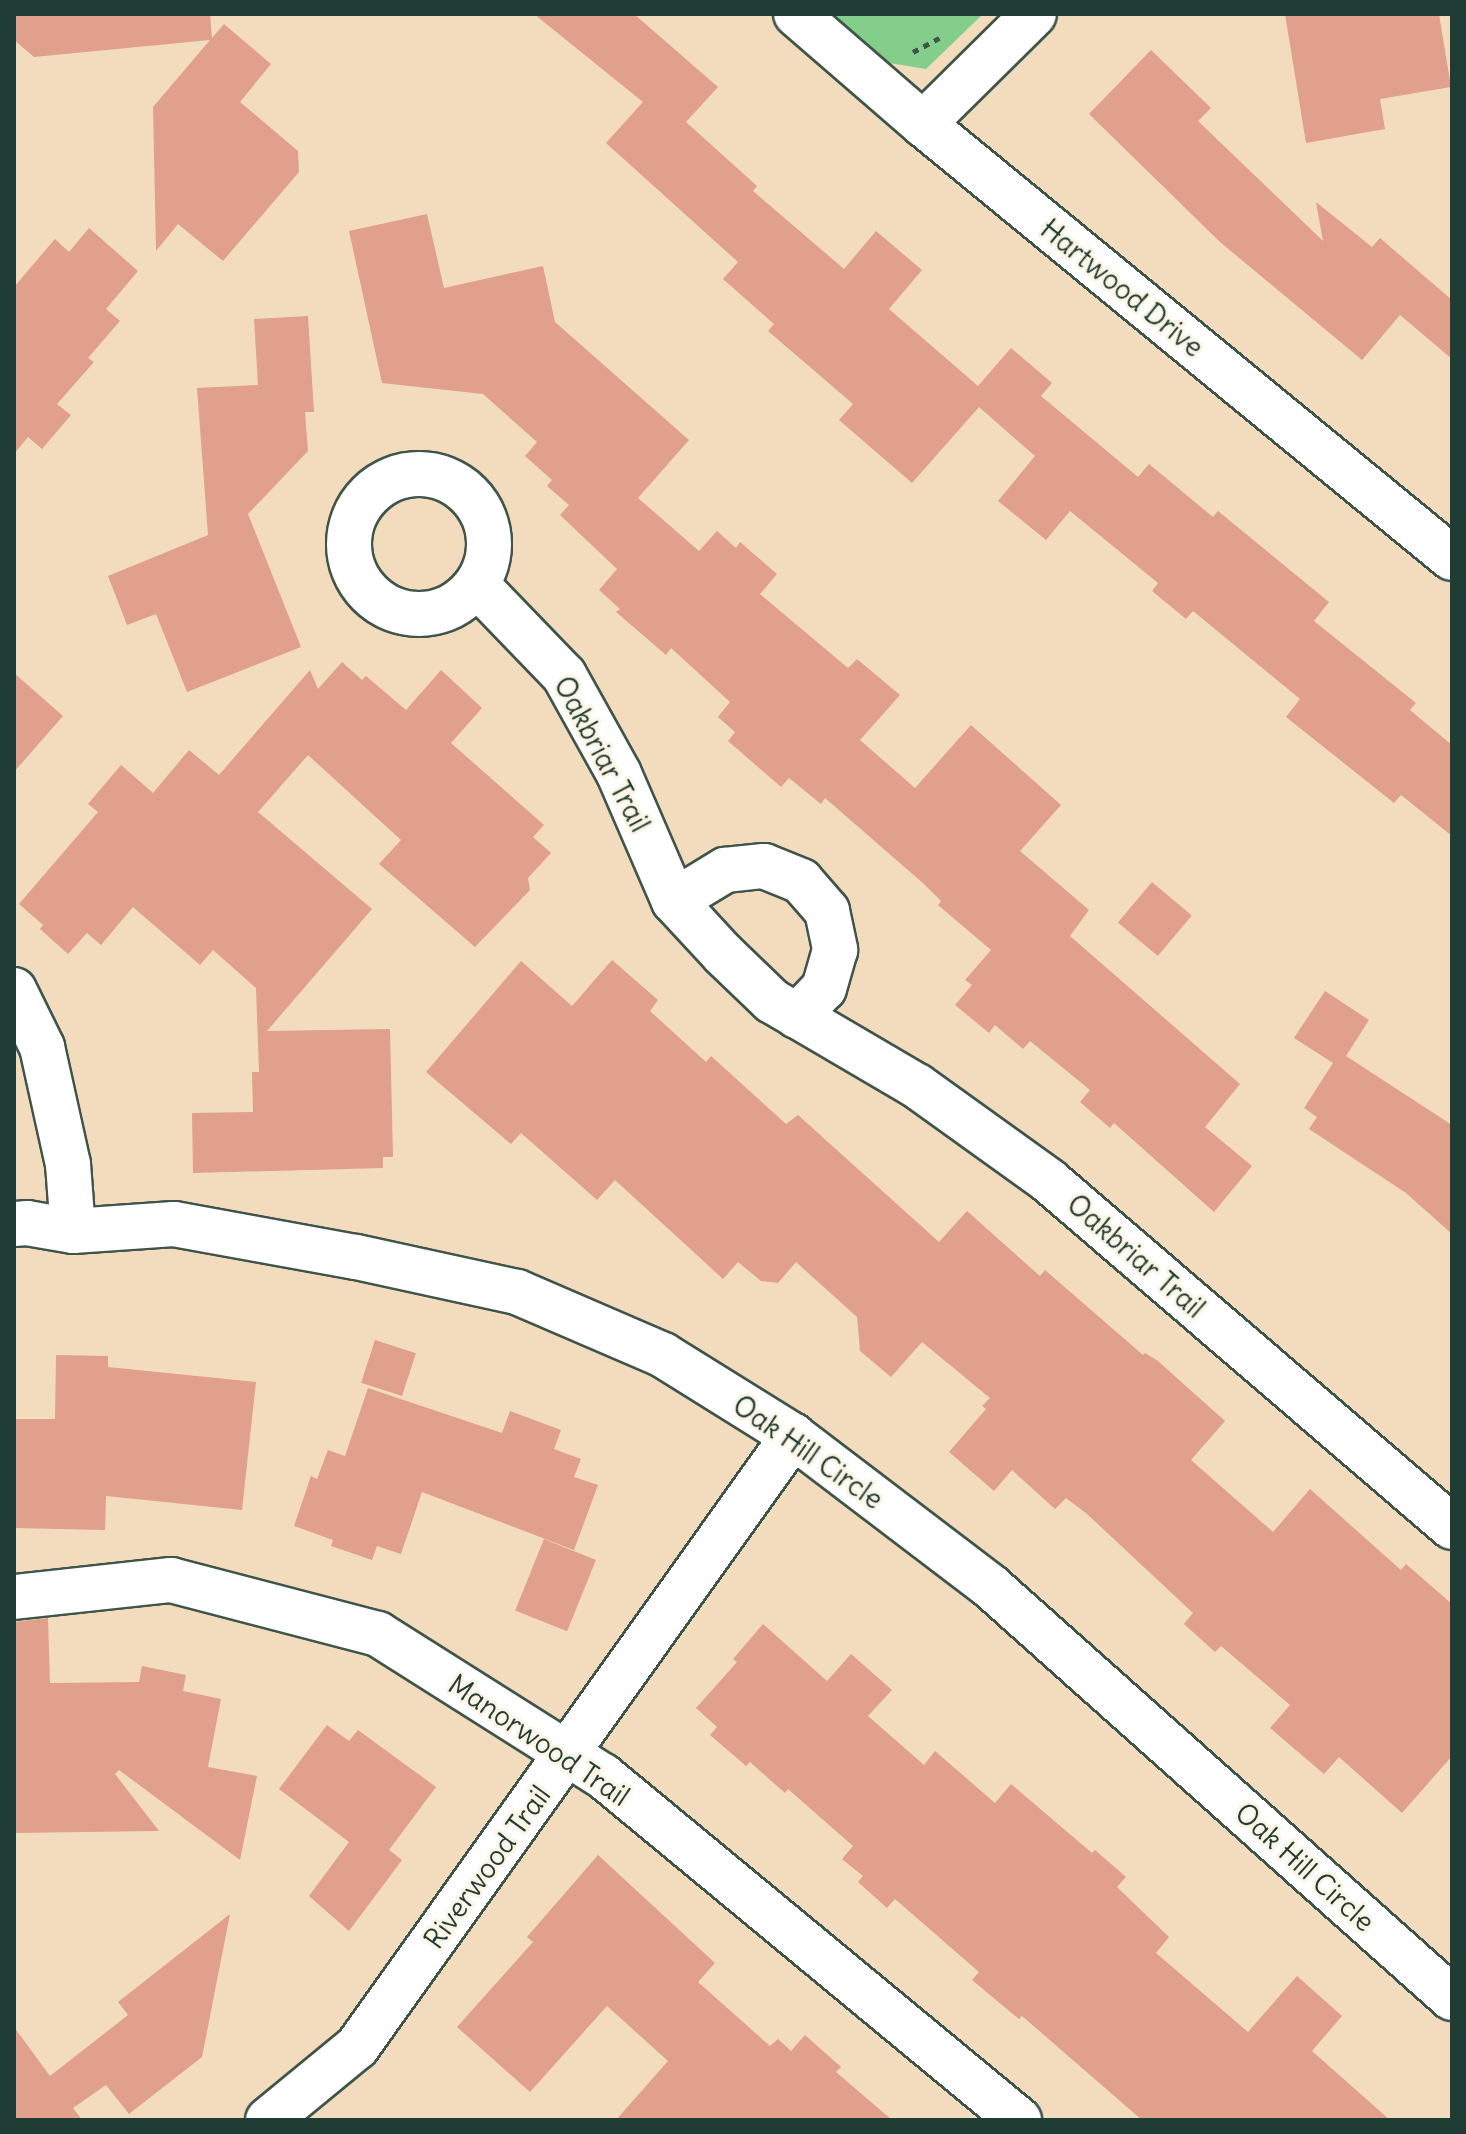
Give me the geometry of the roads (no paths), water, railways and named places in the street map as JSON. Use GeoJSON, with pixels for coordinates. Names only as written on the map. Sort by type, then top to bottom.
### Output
{"type":"FeatureCollection","features":[{"type":"Feature","properties":{"kind":"street","name":"Hartwood Drive"},"geometry":{"type":"LineString","coordinates":[[796,14],[923,124],[1452,558]]}},
{"type":"Feature","properties":{"kind":"street"},"geometry":{"type":"LineString","coordinates":[[923,124],[1034,14]]}},
{"type":"Feature","properties":{"kind":"street","name":"Oakbriar Trail"},"geometry":{"type":"LineString","coordinates":[[477,585],[564,675],[619,774],[674,901],[772,1001],[917,1086],[1049,1181],[1452,1527]]}},
{"type":"Feature","properties":{"kind":"street"},"geometry":{"type":"LineString","coordinates":[[674,901],[725,870],[764,866],[801,881],[827,911],[835,950],[824,988],[797,1016]]}},
{"type":"Feature","properties":{"kind":"street"},"geometry":{"type":"LineString","coordinates":[[14,990],[42,1047],[68,1164],[73,1231]]}},
{"type":"Feature","properties":{"kind":"street","name":"Oak Hill Circle"},"geometry":{"type":"LineString","coordinates":[[14,1224],[27,1223],[73,1231],[174,1224],[517,1292],[663,1355],[793,1436],[990,1586],[1452,1998]]}},
{"type":"Feature","properties":{"kind":"street","name":"Riverwood Trail"},"geometry":{"type":"LineString","coordinates":[[268,2120],[357,2047],[793,1436]]}},
{"type":"Feature","properties":{"kind":"street","name":"Manorwood Trail"},"geometry":{"type":"LineString","coordinates":[[14,1597],[171,1580],[378,1634],[603,1776],[1019,2120]]}}]}
